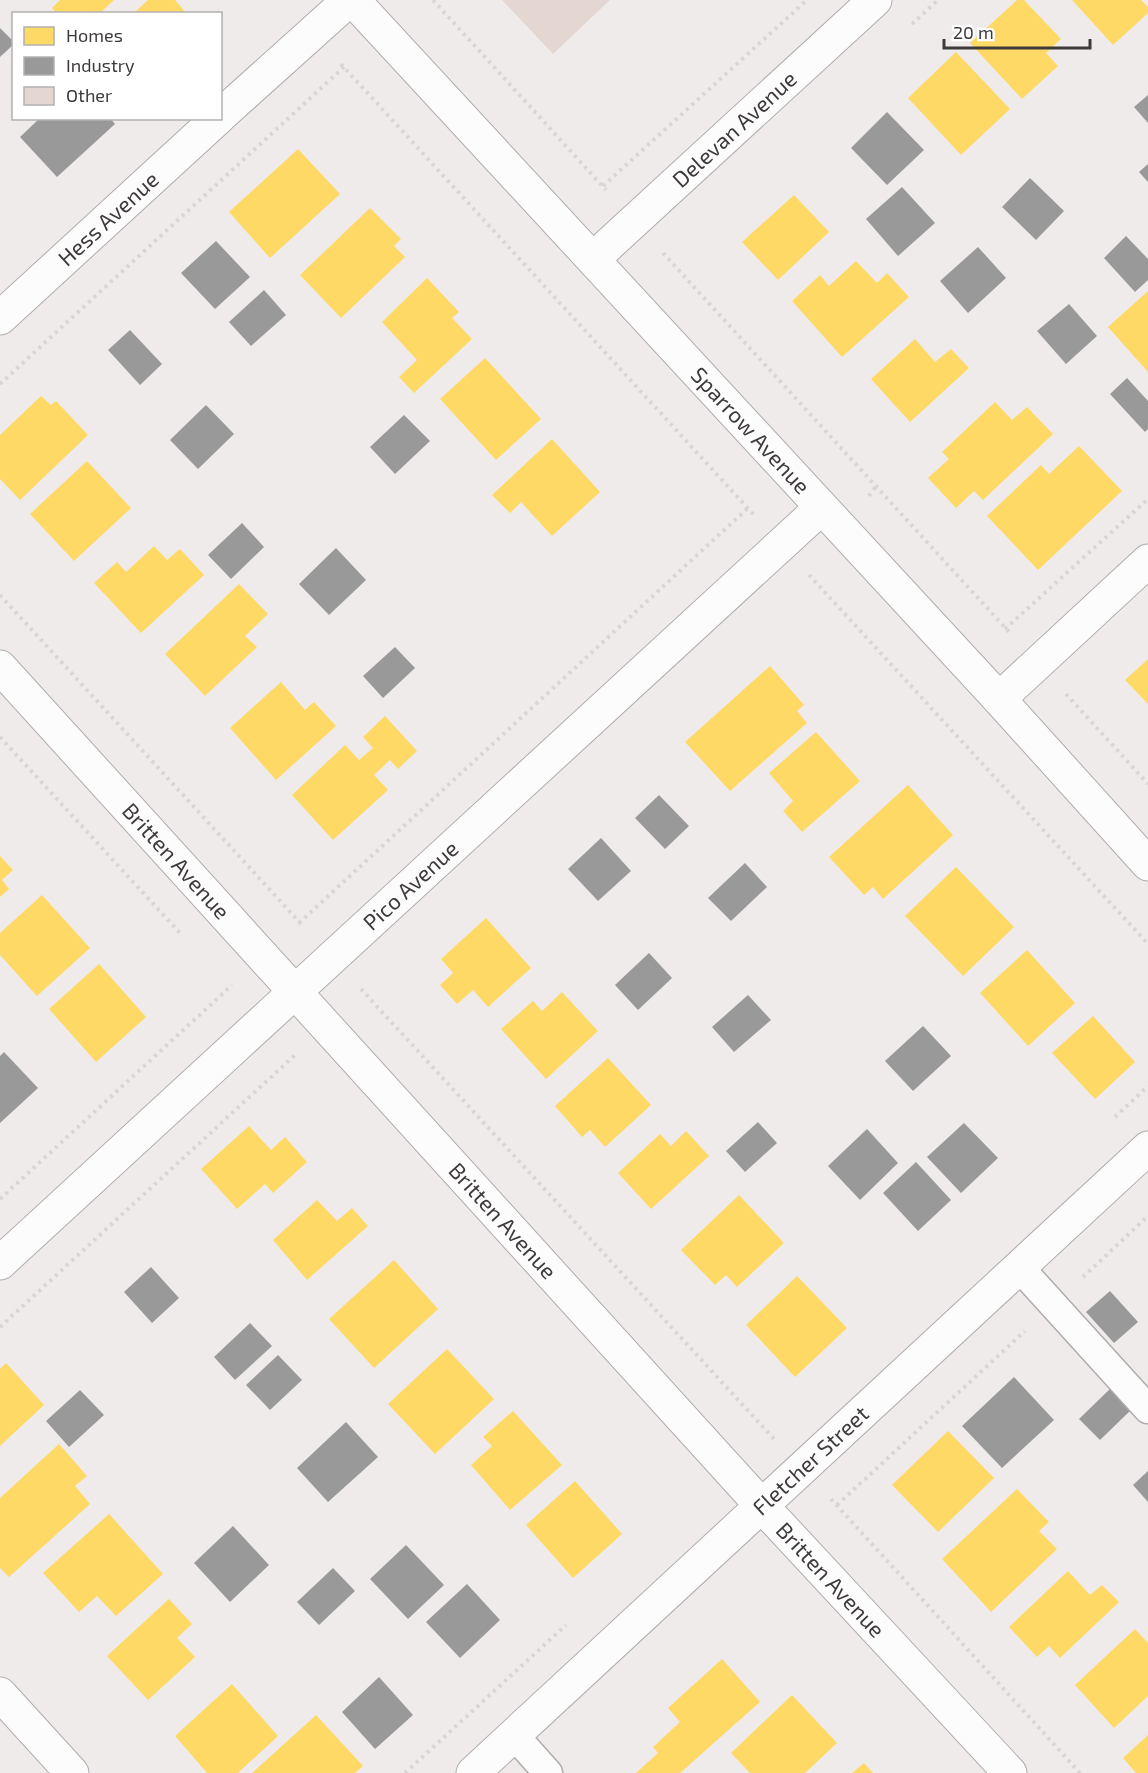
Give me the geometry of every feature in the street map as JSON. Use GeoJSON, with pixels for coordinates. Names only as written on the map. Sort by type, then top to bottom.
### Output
{"type":"FeatureCollection","features":[{"type":"Feature","properties":{"kind":"street","name":"Hess Avenue"},"geometry":{"type":"LineString","coordinates":[[222,114],[312,32],[351,0]]}},
{"type":"Feature","properties":{"kind":"street","name":"Sparrow Avenue"},"geometry":{"type":"LineString","coordinates":[[351,0],[999,699],[1148,864]]}},
{"type":"Feature","properties":{"kind":"street","name":"Delevan Avenue"},"geometry":{"type":"LineString","coordinates":[[593,259],[875,0]]}},
{"type":"Feature","properties":{"kind":"street","name":"Hess Avenue"},"geometry":{"type":"LineString","coordinates":[[0,318],[216,120]]}},
{"type":"Feature","properties":{"kind":"street","name":"Pico Avenue"},"geometry":{"type":"LineString","coordinates":[[0,1263],[821,508]]}},
{"type":"Feature","properties":{"kind":"street"},"geometry":{"type":"LineString","coordinates":[[999,699],[1148,561]]}},
{"type":"Feature","properties":{"kind":"street","name":"Britten Avenue"},"geometry":{"type":"LineString","coordinates":[[0,668],[761,1505],[1010,1773]]}},
{"type":"Feature","properties":{"kind":"street","name":"Fletcher Street"},"geometry":{"type":"LineString","coordinates":[[473,1773],[1148,1148]]}},
{"type":"Feature","properties":{"kind":"street"},"geometry":{"type":"LineString","coordinates":[[0,1694],[72,1773]]}},
{"type":"Feature","properties":{"kind":"lane"},"geometry":{"type":"LineString","coordinates":[[1019,1267],[1148,1408]]}},
{"type":"Feature","properties":{"kind":"lane"},"geometry":{"type":"LineString","coordinates":[[514,1735],[548,1773]]}},
{"type":"Feature","properties":{"kind":"path"},"geometry":{"type":"LineString","coordinates":[[433,0],[1005,629],[1040,661],[1067,696],[1148,784]]}},
{"type":"Feature","properties":{"kind":"path"},"geometry":{"type":"LineString","coordinates":[[603,186],[807,0]]}},
{"type":"Feature","properties":{"kind":"path"},"geometry":{"type":"LineString","coordinates":[[312,32],[1148,944]]}},
{"type":"Feature","properties":{"kind":"path"},"geometry":{"type":"LineString","coordinates":[[0,384],[344,67]]}},
{"type":"Feature","properties":{"kind":"path"},"geometry":{"type":"LineString","coordinates":[[1005,629],[1148,499]]}},
{"type":"Feature","properties":{"kind":"path"},"geometry":{"type":"LineString","coordinates":[[0,1199],[748,508]]}},
{"type":"Feature","properties":{"kind":"path"},"geometry":{"type":"LineString","coordinates":[[0,595],[837,1505],[1080,1773]]}},
{"type":"Feature","properties":{"kind":"path"},"geometry":{"type":"LineString","coordinates":[[837,1505],[1148,1216]]}},
{"type":"Feature","properties":{"kind":"building: Homes"},"geometry":{"type":"Polygon","coordinates":[[[60,0],[114,0],[101,12],[55,12],[52,8],[60,0]]]}},
{"type":"Feature","properties":{"kind":"building: Homes"},"geometry":{"type":"Polygon","coordinates":[[[148,0],[175,0],[185,12],[135,12],[148,0]]]}},
{"type":"Feature","properties":{"kind":"building: Homes"},"geometry":{"type":"Polygon","coordinates":[[[1017,0],[1024,0],[1061,39],[1046,53],[1058,66],[1022,99],[970,43],[1017,0]]]}},
{"type":"Feature","properties":{"kind":"building: Homes"},"geometry":{"type":"Polygon","coordinates":[[[1072,0],[1141,0],[1148,7],[1148,13],[1113,45],[1072,0]]]}},
{"type":"Feature","properties":{"kind":"building: Homes"},"geometry":{"type":"Polygon","coordinates":[[[956,52],[1010,109],[961,155],[908,98],[956,52]]]}},
{"type":"Feature","properties":{"kind":"building: Homes"},"geometry":{"type":"Polygon","coordinates":[[[298,149],[340,194],[270,258],[229,212],[298,149]]]}},
{"type":"Feature","properties":{"kind":"building: Homes"},"geometry":{"type":"Polygon","coordinates":[[[794,195],[829,232],[778,280],[742,242],[794,195]]]}},
{"type":"Feature","properties":{"kind":"building: Homes"},"geometry":{"type":"Polygon","coordinates":[[[370,208],[401,239],[394,246],[405,257],[341,318],[300,275],[370,208]]]}},
{"type":"Feature","properties":{"kind":"building: Homes"},"geometry":{"type":"Polygon","coordinates":[[[856,261],[877,283],[887,273],[909,297],[842,357],[792,301],[820,275],[829,286],[856,261]]]}},
{"type":"Feature","properties":{"kind":"building: Homes"},"geometry":{"type":"Polygon","coordinates":[[[427,278],[459,312],[452,318],[472,339],[414,393],[399,377],[417,360],[382,322],[427,278]]]}},
{"type":"Feature","properties":{"kind":"building: Homes"},"geometry":{"type":"Polygon","coordinates":[[[1148,291],[1148,372],[1108,327],[1148,291]]]}},
{"type":"Feature","properties":{"kind":"building: Homes"},"geometry":{"type":"Polygon","coordinates":[[[915,339],[935,362],[951,349],[969,368],[910,422],[871,379],[915,339]]]}},
{"type":"Feature","properties":{"kind":"building: Homes"},"geometry":{"type":"Polygon","coordinates":[[[485,358],[541,419],[496,460],[440,399],[485,358]]]}},
{"type":"Feature","properties":{"kind":"building: Homes"},"geometry":{"type":"Polygon","coordinates":[[[41,396],[51,405],[56,401],[88,435],[20,500],[0,479],[0,435],[41,396]]]}},
{"type":"Feature","properties":{"kind":"building: Homes"},"geometry":{"type":"Polygon","coordinates":[[[995,402],[1012,420],[1027,407],[1053,434],[983,500],[974,491],[956,508],[928,478],[949,459],[942,452],[995,402]]]}},
{"type":"Feature","properties":{"kind":"building: Homes"},"geometry":{"type":"Polygon","coordinates":[[[552,439],[600,492],[552,536],[521,502],[510,513],[492,495],[552,439]]]}},
{"type":"Feature","properties":{"kind":"building: Homes"},"geometry":{"type":"Polygon","coordinates":[[[1079,446],[1122,491],[1038,570],[987,516],[1041,465],[1049,474],[1079,446]]]}},
{"type":"Feature","properties":{"kind":"building: Homes"},"geometry":{"type":"Polygon","coordinates":[[[87,461],[131,508],[74,561],[30,514],[87,461]]]}},
{"type":"Feature","properties":{"kind":"building: Homes"},"geometry":{"type":"Polygon","coordinates":[[[154,546],[167,560],[180,549],[204,575],[141,633],[94,583],[117,562],[126,572],[154,546]]]}},
{"type":"Feature","properties":{"kind":"building: Homes"},"geometry":{"type":"Polygon","coordinates":[[[239,584],[268,614],[245,636],[257,647],[205,696],[165,654],[239,584]]]}},
{"type":"Feature","properties":{"kind":"building: Homes"},"geometry":{"type":"Polygon","coordinates":[[[1148,659],[1148,704],[1125,680],[1148,659]]]}},
{"type":"Feature","properties":{"kind":"building: Homes"},"geometry":{"type":"Polygon","coordinates":[[[770,666],[804,705],[797,711],[807,723],[730,791],[685,742],[770,666]]]}},
{"type":"Feature","properties":{"kind":"building: Homes"},"geometry":{"type":"Polygon","coordinates":[[[281,682],[305,710],[314,702],[336,726],[276,780],[230,728],[281,682]]]}},
{"type":"Feature","properties":{"kind":"building: Homes"},"geometry":{"type":"Polygon","coordinates":[[[385,716],[417,751],[398,769],[390,760],[374,775],[388,790],[333,840],[292,795],[345,745],[359,760],[373,748],[363,737],[385,716]]]}},
{"type":"Feature","properties":{"kind":"building: Homes"},"geometry":{"type":"Polygon","coordinates":[[[816,732],[860,781],[802,832],[783,811],[793,801],[769,773],[816,732]]]}},
{"type":"Feature","properties":{"kind":"building: Homes"},"geometry":{"type":"Polygon","coordinates":[[[908,785],[953,835],[883,899],[873,887],[864,895],[829,857],[908,785]]]}},
{"type":"Feature","properties":{"kind":"building: Homes"},"geometry":{"type":"Polygon","coordinates":[[[0,856],[13,870],[2,880],[9,889],[0,897],[0,856]]]}},
{"type":"Feature","properties":{"kind":"building: Homes"},"geometry":{"type":"Polygon","coordinates":[[[956,867],[1014,927],[963,976],[905,916],[956,867]]]}},
{"type":"Feature","properties":{"kind":"building: Homes"},"geometry":{"type":"Polygon","coordinates":[[[42,895],[90,948],[37,996],[0,955],[0,933],[42,895]]]}},
{"type":"Feature","properties":{"kind":"building: Homes"},"geometry":{"type":"Polygon","coordinates":[[[486,918],[531,968],[488,1007],[473,990],[457,1004],[440,985],[453,973],[441,959],[486,918]]]}},
{"type":"Feature","properties":{"kind":"building: Homes"},"geometry":{"type":"Polygon","coordinates":[[[1027,950],[1075,1003],[1028,1046],[980,993],[1027,950]]]}},
{"type":"Feature","properties":{"kind":"building: Homes"},"geometry":{"type":"Polygon","coordinates":[[[99,964],[146,1017],[96,1062],[49,1009],[99,964]]]}},
{"type":"Feature","properties":{"kind":"building: Homes"},"geometry":{"type":"Polygon","coordinates":[[[562,992],[598,1031],[546,1079],[501,1029],[533,1001],[542,1011],[562,992]]]}},
{"type":"Feature","properties":{"kind":"building: Homes"},"geometry":{"type":"Polygon","coordinates":[[[1093,1016],[1135,1062],[1095,1099],[1052,1053],[1093,1016]]]}},
{"type":"Feature","properties":{"kind":"building: Homes"},"geometry":{"type":"Polygon","coordinates":[[[608,1058],[651,1105],[605,1147],[590,1130],[582,1137],[555,1106],[608,1058]]]}},
{"type":"Feature","properties":{"kind":"building: Homes"},"geometry":{"type":"Polygon","coordinates":[[[249,1126],[271,1150],[285,1137],[307,1162],[273,1193],[265,1184],[237,1209],[201,1169],[249,1126]]]}},
{"type":"Feature","properties":{"kind":"building: Homes"},"geometry":{"type":"Polygon","coordinates":[[[686,1131],[709,1156],[651,1209],[618,1173],[660,1134],[671,1146],[686,1131]]]}},
{"type":"Feature","properties":{"kind":"building: Homes"},"geometry":{"type":"Polygon","coordinates":[[[739,1195],[784,1243],[737,1287],[726,1275],[715,1285],[681,1250],[739,1195]]]}},
{"type":"Feature","properties":{"kind":"building: Homes"},"geometry":{"type":"Polygon","coordinates":[[[317,1200],[337,1221],[352,1208],[368,1226],[307,1280],[273,1240],[317,1200]]]}},
{"type":"Feature","properties":{"kind":"building: Homes"},"geometry":{"type":"Polygon","coordinates":[[[394,1260],[438,1309],[374,1368],[329,1319],[394,1260]]]}},
{"type":"Feature","properties":{"kind":"building: Homes"},"geometry":{"type":"Polygon","coordinates":[[[797,1276],[847,1328],[795,1377],[746,1325],[797,1276]]]}},
{"type":"Feature","properties":{"kind":"building: Homes"},"geometry":{"type":"Polygon","coordinates":[[[447,1349],[494,1399],[435,1454],[388,1404],[447,1349]]]}},
{"type":"Feature","properties":{"kind":"building: Homes"},"geometry":{"type":"Polygon","coordinates":[[[6,1363],[44,1405],[0,1446],[0,1369],[6,1363]]]}},
{"type":"Feature","properties":{"kind":"building: Homes"},"geometry":{"type":"Polygon","coordinates":[[[513,1411],[562,1465],[510,1510],[471,1465],[492,1446],[483,1437],[513,1411]]]}},
{"type":"Feature","properties":{"kind":"building: Homes"},"geometry":{"type":"Polygon","coordinates":[[[948,1431],[994,1478],[938,1532],[892,1485],[948,1431]]]}},
{"type":"Feature","properties":{"kind":"building: Homes"},"geometry":{"type":"Polygon","coordinates":[[[59,1444],[87,1476],[75,1486],[90,1504],[9,1577],[0,1568],[0,1498],[59,1444]]]}},
{"type":"Feature","properties":{"kind":"building: Homes"},"geometry":{"type":"Polygon","coordinates":[[[575,1481],[622,1534],[573,1578],[526,1525],[575,1481]]]}},
{"type":"Feature","properties":{"kind":"building: Homes"},"geometry":{"type":"Polygon","coordinates":[[[1017,1489],[1049,1522],[1039,1531],[1057,1549],[991,1612],[942,1559],[1017,1489]]]}},
{"type":"Feature","properties":{"kind":"building: Homes"},"geometry":{"type":"Polygon","coordinates":[[[109,1514],[163,1574],[116,1616],[97,1596],[79,1612],[43,1573],[109,1514]]]}},
{"type":"Feature","properties":{"kind":"building: Homes"},"geometry":{"type":"Polygon","coordinates":[[[1068,1571],[1090,1595],[1102,1585],[1119,1602],[1060,1658],[1049,1646],[1037,1657],[1009,1627],[1068,1571]]]}},
{"type":"Feature","properties":{"kind":"building: Homes"},"geometry":{"type":"Polygon","coordinates":[[[169,1599],[192,1624],[177,1638],[195,1657],[148,1700],[107,1656],[169,1599]]]}},
{"type":"Feature","properties":{"kind":"building: Homes"},"geometry":{"type":"Polygon","coordinates":[[[1135,1629],[1148,1643],[1148,1696],[1114,1728],[1075,1685],[1135,1629]]]}},
{"type":"Feature","properties":{"kind":"building: Homes"},"geometry":{"type":"Polygon","coordinates":[[[722,1659],[760,1702],[680,1773],[636,1773],[658,1753],[653,1747],[680,1722],[668,1708],[722,1659]]]}},
{"type":"Feature","properties":{"kind":"building: Homes"},"geometry":{"type":"Polygon","coordinates":[[[232,1684],[278,1736],[238,1773],[207,1773],[175,1736],[232,1684]]]}},
{"type":"Feature","properties":{"kind":"building: Homes"},"geometry":{"type":"Polygon","coordinates":[[[792,1695],[837,1743],[805,1773],[750,1773],[731,1753],[792,1695]]]}},
{"type":"Feature","properties":{"kind":"building: Homes"},"geometry":{"type":"Polygon","coordinates":[[[316,1715],[363,1766],[355,1773],[252,1773],[316,1715]]]}},
{"type":"Feature","properties":{"kind":"building: Homes"},"geometry":{"type":"Polygon","coordinates":[[[1148,1735],[1148,1773],[1136,1773],[1123,1758],[1148,1735]]]}},
{"type":"Feature","properties":{"kind":"building: Homes"},"geometry":{"type":"Polygon","coordinates":[[[864,1763],[873,1773],[852,1773],[864,1763]]]}},
{"type":"Feature","properties":{"kind":"building: Industry"},"geometry":{"type":"Polygon","coordinates":[[[0,28],[12,40],[12,46],[0,57],[0,28]]]}},
{"type":"Feature","properties":{"kind":"building: Industry"},"geometry":{"type":"Polygon","coordinates":[[[1148,95],[1148,123],[1134,107],[1148,95]]]}},
{"type":"Feature","properties":{"kind":"building: Industry"},"geometry":{"type":"Polygon","coordinates":[[[887,112],[924,150],[887,185],[851,148],[887,112]]]}},
{"type":"Feature","properties":{"kind":"building: Industry"},"geometry":{"type":"Polygon","coordinates":[[[38,120],[112,120],[115,124],[57,177],[20,137],[38,120]]]}},
{"type":"Feature","properties":{"kind":"building: Industry"},"geometry":{"type":"Polygon","coordinates":[[[1148,164],[1148,182],[1139,172],[1148,164]]]}},
{"type":"Feature","properties":{"kind":"building: Industry"},"geometry":{"type":"Polygon","coordinates":[[[1030,178],[1064,211],[1036,240],[1002,207],[1030,178]]]}},
{"type":"Feature","properties":{"kind":"building: Industry"},"geometry":{"type":"Polygon","coordinates":[[[902,187],[935,223],[898,256],[866,219],[902,187]]]}},
{"type":"Feature","properties":{"kind":"building: Industry"},"geometry":{"type":"Polygon","coordinates":[[[1126,236],[1148,259],[1148,280],[1135,292],[1104,258],[1126,236]]]}},
{"type":"Feature","properties":{"kind":"building: Industry"},"geometry":{"type":"Polygon","coordinates":[[[216,241],[250,277],[215,309],[181,273],[216,241]]]}},
{"type":"Feature","properties":{"kind":"building: Industry"},"geometry":{"type":"Polygon","coordinates":[[[978,247],[1006,278],[968,313],[940,281],[978,247]]]}},
{"type":"Feature","properties":{"kind":"building: Industry"},"geometry":{"type":"Polygon","coordinates":[[[264,290],[286,315],[251,346],[229,322],[264,290]]]}},
{"type":"Feature","properties":{"kind":"building: Industry"},"geometry":{"type":"Polygon","coordinates":[[[1069,304],[1097,336],[1066,364],[1037,331],[1069,304]]]}},
{"type":"Feature","properties":{"kind":"building: Industry"},"geometry":{"type":"Polygon","coordinates":[[[130,330],[162,364],[140,385],[108,350],[130,330]]]}},
{"type":"Feature","properties":{"kind":"building: Industry"},"geometry":{"type":"Polygon","coordinates":[[[1127,378],[1148,401],[1148,429],[1145,432],[1110,394],[1127,378]]]}},
{"type":"Feature","properties":{"kind":"building: Industry"},"geometry":{"type":"Polygon","coordinates":[[[206,405],[234,434],[198,469],[170,440],[206,405]]]}},
{"type":"Feature","properties":{"kind":"building: Industry"},"geometry":{"type":"Polygon","coordinates":[[[404,415],[430,441],[395,474],[370,447],[404,415]]]}},
{"type":"Feature","properties":{"kind":"building: Industry"},"geometry":{"type":"Polygon","coordinates":[[[242,523],[264,547],[231,579],[208,555],[242,523]]]}},
{"type":"Feature","properties":{"kind":"building: Industry"},"geometry":{"type":"Polygon","coordinates":[[[336,548],[366,580],[329,615],[299,584],[336,548]]]}},
{"type":"Feature","properties":{"kind":"building: Industry"},"geometry":{"type":"Polygon","coordinates":[[[395,647],[415,668],[383,698],[363,676],[395,647]]]}},
{"type":"Feature","properties":{"kind":"building: Industry"},"geometry":{"type":"Polygon","coordinates":[[[659,795],[689,826],[665,849],[635,818],[659,795]]]}},
{"type":"Feature","properties":{"kind":"building: Industry"},"geometry":{"type":"Polygon","coordinates":[[[601,838],[631,871],[598,901],[568,869],[601,838]]]}},
{"type":"Feature","properties":{"kind":"building: Industry"},"geometry":{"type":"Polygon","coordinates":[[[745,863],[767,887],[731,921],[708,898],[745,863]]]}},
{"type":"Feature","properties":{"kind":"building: Industry"},"geometry":{"type":"Polygon","coordinates":[[[649,953],[672,978],[638,1010],[615,985],[649,953]]]}},
{"type":"Feature","properties":{"kind":"building: Industry"},"geometry":{"type":"Polygon","coordinates":[[[748,995],[771,1020],[734,1052],[712,1027],[748,995]]]}},
{"type":"Feature","properties":{"kind":"building: Industry"},"geometry":{"type":"Polygon","coordinates":[[[923,1026],[951,1056],[913,1091],[885,1061],[923,1026]]]}},
{"type":"Feature","properties":{"kind":"building: Industry"},"geometry":{"type":"Polygon","coordinates":[[[4,1052],[38,1088],[0,1123],[0,1056],[4,1052]]]}},
{"type":"Feature","properties":{"kind":"building: Industry"},"geometry":{"type":"Polygon","coordinates":[[[758,1122],[777,1143],[745,1172],[726,1151],[758,1122]]]}},
{"type":"Feature","properties":{"kind":"building: Industry"},"geometry":{"type":"Polygon","coordinates":[[[964,1123],[998,1158],[961,1193],[927,1157],[964,1123]]]}},
{"type":"Feature","properties":{"kind":"building: Industry"},"geometry":{"type":"Polygon","coordinates":[[[867,1129],[898,1163],[860,1200],[828,1166],[867,1129]]]}},
{"type":"Feature","properties":{"kind":"building: Industry"},"geometry":{"type":"Polygon","coordinates":[[[916,1162],[951,1200],[918,1231],[883,1193],[916,1162]]]}},
{"type":"Feature","properties":{"kind":"building: Industry"},"geometry":{"type":"Polygon","coordinates":[[[151,1267],[179,1298],[152,1323],[124,1292],[151,1267]]]}},
{"type":"Feature","properties":{"kind":"building: Industry"},"geometry":{"type":"Polygon","coordinates":[[[1110,1291],[1138,1322],[1114,1343],[1086,1312],[1110,1291]]]}},
{"type":"Feature","properties":{"kind":"building: Industry"},"geometry":{"type":"Polygon","coordinates":[[[250,1323],[272,1346],[235,1380],[214,1357],[250,1323]]]}},
{"type":"Feature","properties":{"kind":"building: Industry"},"geometry":{"type":"Polygon","coordinates":[[[278,1355],[302,1380],[270,1410],[246,1385],[278,1355]]]}},
{"type":"Feature","properties":{"kind":"building: Industry"},"geometry":{"type":"Polygon","coordinates":[[[1014,1377],[1054,1420],[1002,1468],[962,1426],[1014,1377]]]}},
{"type":"Feature","properties":{"kind":"building: Industry"},"geometry":{"type":"Polygon","coordinates":[[[1112,1387],[1133,1408],[1100,1440],[1079,1419],[1112,1387]]]}},
{"type":"Feature","properties":{"kind":"building: Industry"},"geometry":{"type":"Polygon","coordinates":[[[80,1390],[104,1415],[69,1447],[46,1421],[80,1390]]]}},
{"type":"Feature","properties":{"kind":"building: Industry"},"geometry":{"type":"Polygon","coordinates":[[[346,1422],[378,1457],[328,1502],[297,1468],[346,1422]]]}},
{"type":"Feature","properties":{"kind":"building: Industry"},"geometry":{"type":"Polygon","coordinates":[[[1148,1471],[1148,1502],[1133,1485],[1148,1471]]]}},
{"type":"Feature","properties":{"kind":"building: Industry"},"geometry":{"type":"Polygon","coordinates":[[[233,1526],[269,1565],[230,1602],[194,1563],[233,1526]]]}},
{"type":"Feature","properties":{"kind":"building: Industry"},"geometry":{"type":"Polygon","coordinates":[[[406,1545],[444,1585],[408,1619],[370,1579],[406,1545]]]}},
{"type":"Feature","properties":{"kind":"building: Industry"},"geometry":{"type":"Polygon","coordinates":[[[333,1568],[355,1591],[319,1625],[297,1602],[333,1568]]]}},
{"type":"Feature","properties":{"kind":"building: Industry"},"geometry":{"type":"Polygon","coordinates":[[[467,1584],[500,1620],[460,1658],[426,1622],[467,1584]]]}},
{"type":"Feature","properties":{"kind":"building: Industry"},"geometry":{"type":"Polygon","coordinates":[[[379,1677],[413,1715],[375,1749],[342,1712],[379,1677]]]}},
{"type":"Feature","properties":{"kind":"building: Other"},"geometry":{"type":"Polygon","coordinates":[[[502,0],[610,0],[553,54],[502,0]]]}}]}
